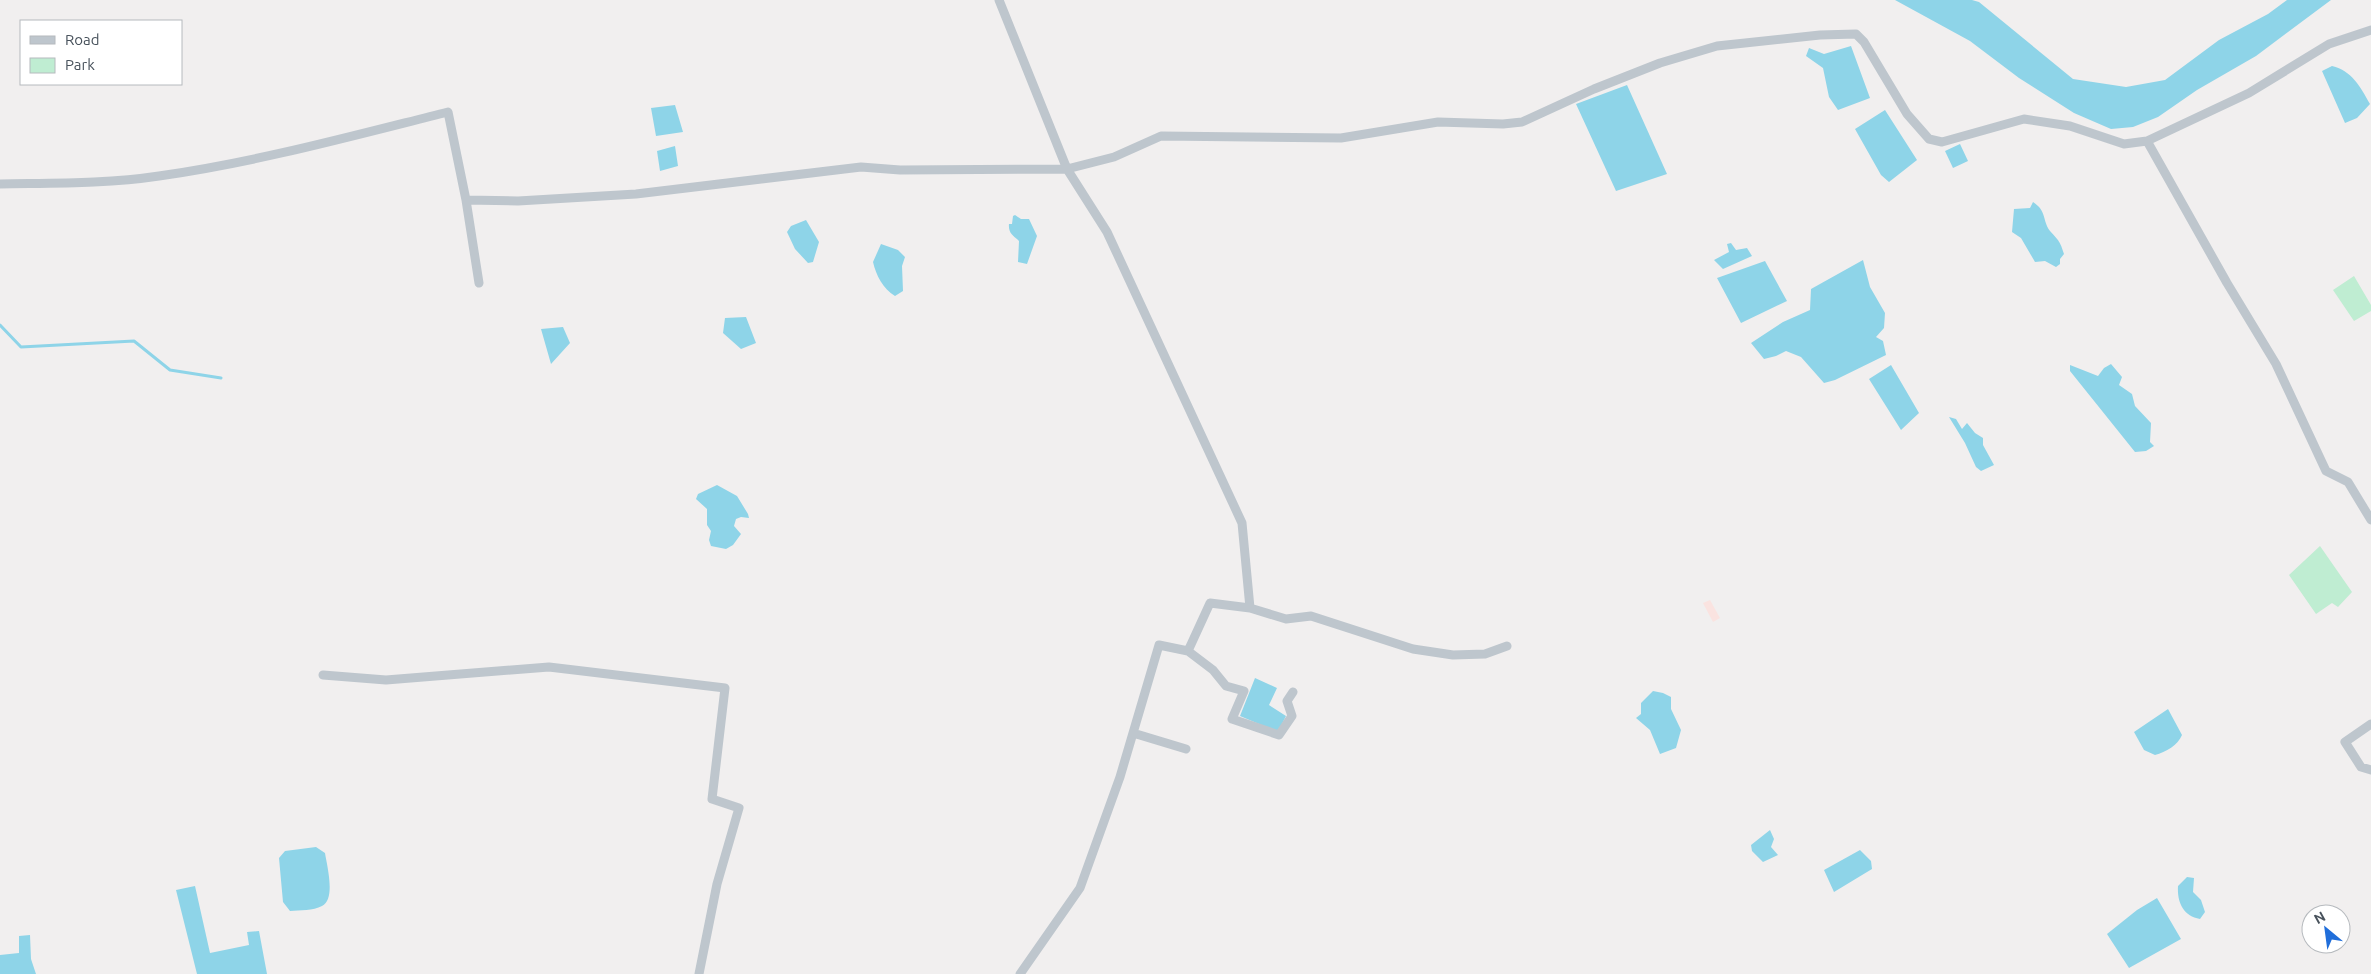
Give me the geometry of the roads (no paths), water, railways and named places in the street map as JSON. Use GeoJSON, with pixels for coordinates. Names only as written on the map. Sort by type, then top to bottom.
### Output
{"type":"FeatureCollection","features":[{"type":"Feature","properties":{"kind":"street"},"geometry":{"type":"LineString","coordinates":[[999,0],[1067,169],[1107,232],[1242,523],[1250,608]]}},
{"type":"Feature","properties":{"kind":"street"},"geometry":{"type":"LineString","coordinates":[[466,200],[518,201],[636,194],[861,167],[900,170],[1067,169],[1114,157],[1161,136],[1341,138],[1438,122],[1503,124],[1522,122],[1619,79],[1707,48],[1820,35],[1856,34],[1907,114],[1929,140],[1942,142],[2024,119],[2070,126],[2124,144],[2147,141],[2249,93],[2329,44],[2371,30]]}},
{"type":"Feature","properties":{"kind":"street"},"geometry":{"type":"LineString","coordinates":[[0,184],[103,182],[160,176],[272,155],[448,112],[466,200],[479,283]]}},
{"type":"Feature","properties":{"kind":"street"},"geometry":{"type":"LineString","coordinates":[[2147,141],[2276,364],[2326,471],[2348,482],[2371,520]]}},
{"type":"Feature","properties":{"kind":"street"},"geometry":{"type":"LineString","coordinates":[[1188,651],[1210,603],[1250,608],[1286,620],[1311,616],[1413,649],[1453,655],[1485,654],[1506,646]]}},
{"type":"Feature","properties":{"kind":"street"},"geometry":{"type":"LineString","coordinates":[[1020,974],[1080,888],[1120,777],[1160,645],[1188,651],[1213,670],[1226,686],[1244,691],[1232,719],[1279,735],[1292,716],[1287,701],[1293,692]]}},
{"type":"Feature","properties":{"kind":"street"},"geometry":{"type":"LineString","coordinates":[[323,674],[386,680],[549,667],[725,688],[712,799],[740,808],[717,884],[699,974]]}},
{"type":"Feature","properties":{"kind":"street"},"geometry":{"type":"LineString","coordinates":[[2371,724],[2345,742],[2361,767],[2371,770]]}},
{"type":"Feature","properties":{"kind":"street"},"geometry":{"type":"LineString","coordinates":[[1133,733],[1186,749]]}},
{"type":"Feature","properties":{"kind":"water"},"geometry":{"type":"Polygon","coordinates":[[[1895,0],[1972,0],[1979,2],[2073,79],[2126,87],[2165,80],[2219,40],[2268,14],[2287,0],[2331,0],[2256,56],[2197,90],[2158,117],[2133,127],[2111,129],[2074,113],[2019,78],[1970,41],[1895,0]]]}},
{"type":"Feature","properties":{"kind":"water"},"geometry":{"type":"Polygon","coordinates":[[[1851,46],[1870,98],[1838,110],[1829,97],[1823,68],[1806,56],[1809,48],[1824,54],[1851,46]]]}},
{"type":"Feature","properties":{"kind":"water"},"geometry":{"type":"Polygon","coordinates":[[[2332,66],[2339,68],[2355,80],[2370,104],[2357,118],[2345,123],[2322,71],[2332,66]]]}},
{"type":"Feature","properties":{"kind":"water"},"geometry":{"type":"Polygon","coordinates":[[[1627,85],[1667,174],[1616,191],[1576,104],[1627,85]]]}},
{"type":"Feature","properties":{"kind":"water"},"geometry":{"type":"Polygon","coordinates":[[[675,105],[683,132],[656,136],[651,108],[675,105]]]}},
{"type":"Feature","properties":{"kind":"water"},"geometry":{"type":"Polygon","coordinates":[[[1885,110],[1917,160],[1889,182],[1881,175],[1855,129],[1885,110]]]}},
{"type":"Feature","properties":{"kind":"water"},"geometry":{"type":"Polygon","coordinates":[[[1960,144],[1968,161],[1953,168],[1945,151],[1960,144]]]}},
{"type":"Feature","properties":{"kind":"water"},"geometry":{"type":"Polygon","coordinates":[[[675,146],[678,166],[660,171],[657,151],[675,146]]]}},
{"type":"Feature","properties":{"kind":"water"},"geometry":{"type":"Polygon","coordinates":[[[2033,202],[2042,212],[2050,231],[2059,241],[2063,250],[2064,254],[2060,259],[2060,264],[2056,267],[2045,261],[2035,262],[2021,238],[2012,232],[2014,209],[2030,208],[2033,202]]]}},
{"type":"Feature","properties":{"kind":"water"},"geometry":{"type":"Polygon","coordinates":[[[1015,215],[1021,219],[1029,219],[1037,236],[1027,264],[1018,262],[1019,241],[1009,230],[1009,224],[1012,224],[1013,216],[1015,215]]]}},
{"type":"Feature","properties":{"kind":"water"},"geometry":{"type":"Polygon","coordinates":[[[806,220],[819,242],[813,262],[808,263],[795,249],[787,232],[791,226],[806,220]]]}},
{"type":"Feature","properties":{"kind":"water"},"geometry":{"type":"Polygon","coordinates":[[[1731,243],[1736,250],[1747,248],[1752,256],[1723,269],[1714,260],[1729,252],[1727,244],[1731,243]]]}},
{"type":"Feature","properties":{"kind":"water"},"geometry":{"type":"Polygon","coordinates":[[[881,244],[898,250],[905,257],[902,266],[903,291],[895,296],[884,286],[874,267],[873,262],[881,244]]]}},
{"type":"Feature","properties":{"kind":"water"},"geometry":{"type":"Polygon","coordinates":[[[1863,260],[1870,287],[1885,313],[1884,328],[1876,337],[1883,341],[1886,355],[1835,380],[1824,383],[1801,357],[1786,351],[1764,359],[1751,343],[1783,322],[1810,310],[1811,289],[1863,260]]]}},
{"type":"Feature","properties":{"kind":"water"},"geometry":{"type":"Polygon","coordinates":[[[1765,261],[1787,301],[1741,323],[1717,278],[1765,261]]]}},
{"type":"Feature","properties":{"kind":"water"},"geometry":{"type":"Polygon","coordinates":[[[746,317],[756,343],[741,349],[723,333],[725,318],[746,317]]]}},
{"type":"Feature","properties":{"kind":"water"},"geometry":{"type":"Polygon","coordinates":[[[563,327],[570,343],[551,364],[541,329],[563,327]]]}},
{"type":"Feature","properties":{"kind":"water"},"geometry":{"type":"Polygon","coordinates":[[[2111,364],[2122,377],[2119,385],[2132,394],[2135,406],[2151,423],[2150,442],[2154,446],[2146,451],[2135,452],[2070,371],[2070,365],[2098,376],[2104,368],[2111,364]]]}},
{"type":"Feature","properties":{"kind":"water"},"geometry":{"type":"Polygon","coordinates":[[[1891,365],[1919,413],[1901,430],[1869,379],[1891,365]]]}},
{"type":"Feature","properties":{"kind":"water"},"geometry":{"type":"Polygon","coordinates":[[[1949,417],[1956,419],[1962,429],[1967,423],[1975,433],[1983,438],[1983,445],[1994,465],[1981,471],[1976,467],[1965,443],[1949,417]]]}},
{"type":"Feature","properties":{"kind":"water"},"geometry":{"type":"Polygon","coordinates":[[[717,485],[737,496],[749,518],[741,517],[736,519],[734,526],[741,534],[733,545],[726,549],[711,546],[709,540],[711,531],[707,525],[707,509],[696,499],[698,494],[717,485]]]}},
{"type":"Feature","properties":{"kind":"water"},"geometry":{"type":"Polygon","coordinates":[[[1255,678],[1277,688],[1269,705],[1286,716],[1278,732],[1240,716],[1255,678]]]}},
{"type":"Feature","properties":{"kind":"water"},"geometry":{"type":"Polygon","coordinates":[[[1653,691],[1671,697],[1671,709],[1681,730],[1676,748],[1660,754],[1650,730],[1636,718],[1641,714],[1641,703],[1653,691]]]}},
{"type":"Feature","properties":{"kind":"water"},"geometry":{"type":"Polygon","coordinates":[[[2168,709],[2182,735],[2171,748],[2155,755],[2144,750],[2134,732],[2168,709]]]}},
{"type":"Feature","properties":{"kind":"water"},"geometry":{"type":"Polygon","coordinates":[[[1770,830],[1774,839],[1771,847],[1778,855],[1763,862],[1752,851],[1751,845],[1770,830]]]}},
{"type":"Feature","properties":{"kind":"water"},"geometry":{"type":"Polygon","coordinates":[[[316,847],[325,853],[330,882],[329,897],[318,908],[290,911],[283,902],[279,858],[285,851],[316,847]]]}},
{"type":"Feature","properties":{"kind":"water"},"geometry":{"type":"Polygon","coordinates":[[[1860,850],[1871,861],[1872,869],[1834,892],[1824,870],[1860,850]]]}},
{"type":"Feature","properties":{"kind":"water"},"geometry":{"type":"Polygon","coordinates":[[[2187,877],[2194,878],[2193,892],[2201,900],[2205,912],[2200,919],[2189,915],[2180,903],[2178,886],[2187,877]]]}},
{"type":"Feature","properties":{"kind":"water"},"geometry":{"type":"Polygon","coordinates":[[[195,886],[210,953],[249,945],[247,932],[259,931],[267,974],[197,974],[176,890],[195,886]]]}},
{"type":"Feature","properties":{"kind":"water"},"geometry":{"type":"Polygon","coordinates":[[[2157,898],[2181,939],[2129,968],[2107,934],[2137,910],[2157,898]]]}},
{"type":"Feature","properties":{"kind":"water"},"geometry":{"type":"Polygon","coordinates":[[[30,935],[31,959],[36,974],[0,974],[0,955],[19,953],[19,936],[30,935]]]}},
{"type":"Feature","properties":{"kind":"waterway"},"geometry":{"type":"LineString","coordinates":[[0,325],[21,347],[134,341],[170,370],[221,378]]}}]}
